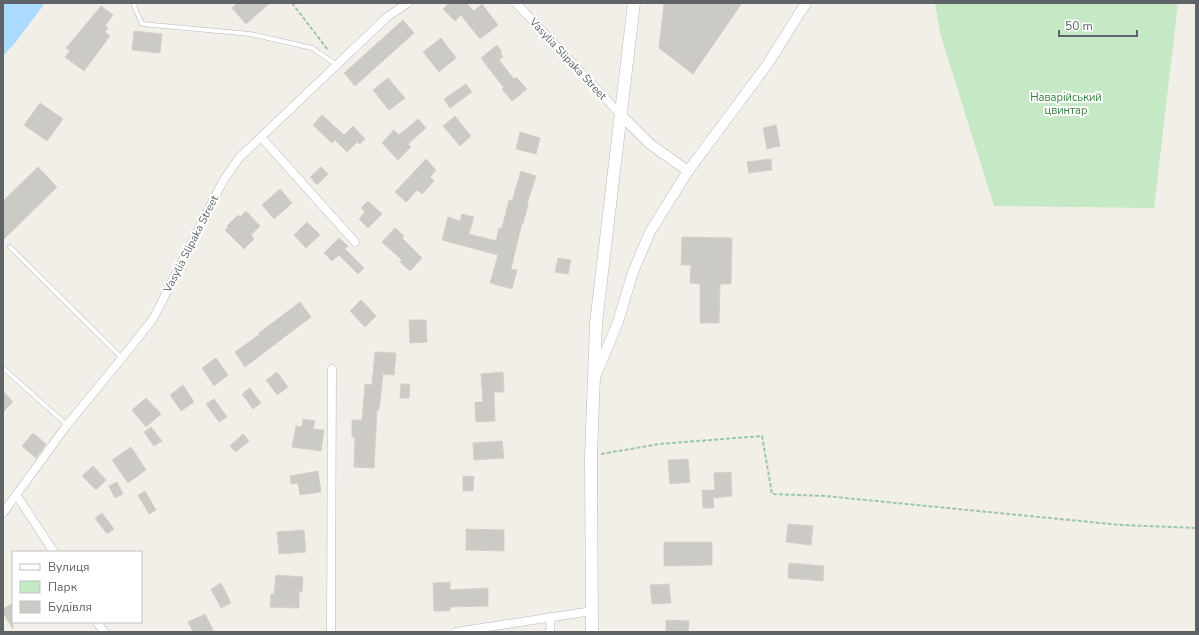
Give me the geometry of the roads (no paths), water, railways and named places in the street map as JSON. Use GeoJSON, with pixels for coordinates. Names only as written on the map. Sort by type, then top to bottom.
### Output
{"type":"FeatureCollection","features":[{"type":"Feature","properties":{"kind":"main road"},"geometry":{"type":"LineString","coordinates":[[592,632],[591,456],[596,324],[634,3]]}},
{"type":"Feature","properties":{"kind":"street","name":"Vasylia Slipaka Street"},"geometry":{"type":"LineString","coordinates":[[3,513],[17,496],[67,425],[152,319],[223,181],[239,158],[387,17],[408,3]]}},
{"type":"Feature","properties":{"kind":"street","name":"Vasylia Slipaka Street"},"geometry":{"type":"LineString","coordinates":[[516,3],[621,116]]}},
{"type":"Feature","properties":{"kind":"street"},"geometry":{"type":"LineString","coordinates":[[593,383],[618,322],[633,272],[650,232],[688,171],[767,65],[806,3]]}},
{"type":"Feature","properties":{"kind":"street"},"geometry":{"type":"LineString","coordinates":[[621,116],[650,144],[688,171]]}},
{"type":"Feature","properties":{"kind":"street"},"geometry":{"type":"LineString","coordinates":[[261,137],[355,242]]}},
{"type":"Feature","properties":{"kind":"street"},"geometry":{"type":"LineString","coordinates":[[331,632],[332,369]]}},
{"type":"Feature","properties":{"kind":"street"},"geometry":{"type":"LineString","coordinates":[[17,496],[53,551]]}},
{"type":"Feature","properties":{"kind":"street"},"geometry":{"type":"LineString","coordinates":[[456,632],[592,611]]}},
{"type":"Feature","properties":{"kind":"street"},"geometry":{"type":"LineString","coordinates":[[550,632],[551,617]]}},
{"type":"Feature","properties":{"kind":"street"},"geometry":{"type":"LineString","coordinates":[[98,623],[104,632]]}},
{"type":"Feature","properties":{"kind":"lane"},"geometry":{"type":"LineString","coordinates":[[133,3],[142,24],[250,34],[312,48],[337,65]]}},
{"type":"Feature","properties":{"kind":"lane"},"geometry":{"type":"LineString","coordinates":[[10,247],[122,358]]}},
{"type":"Feature","properties":{"kind":"lane"},"geometry":{"type":"LineString","coordinates":[[3,368],[67,425]]}},
{"type":"Feature","properties":{"kind":"water"},"geometry":{"type":"Polygon","coordinates":[[[3,3],[45,3],[15,43],[3,56],[3,3]]]}},
{"type":"Feature","properties":{"kind":"park label","name":"Наварійський цвинтар"},"geometry":{"type":"Point","coordinates":[1066,103]}}]}
